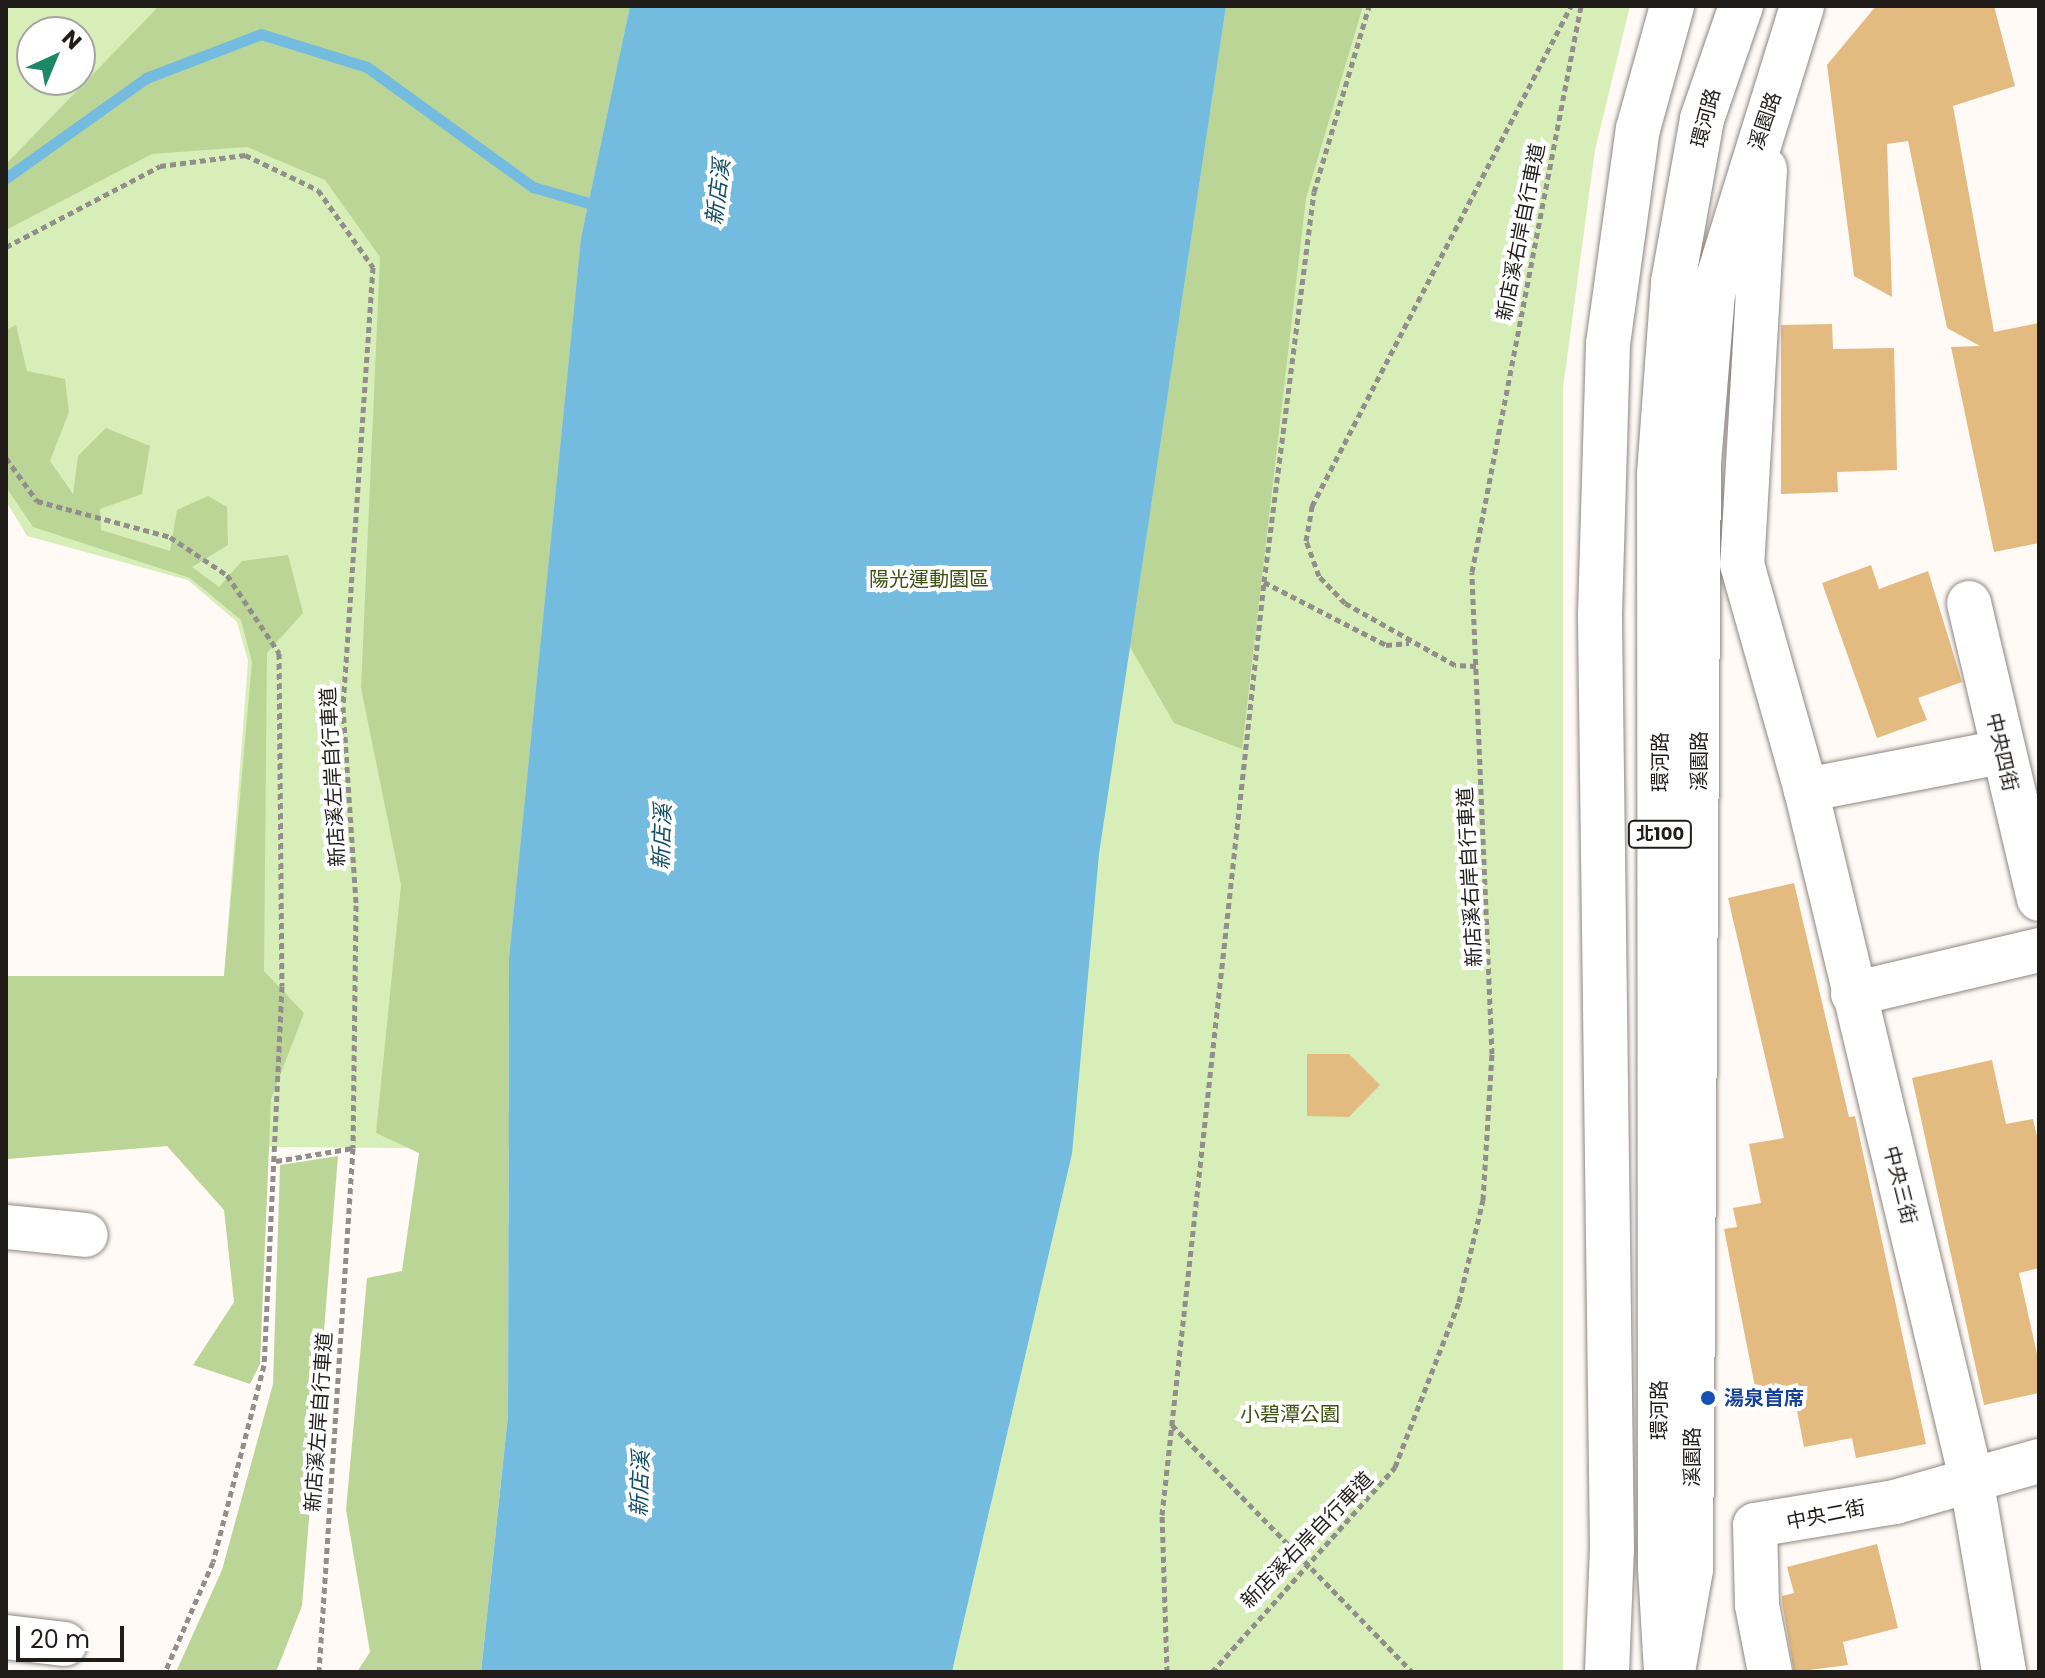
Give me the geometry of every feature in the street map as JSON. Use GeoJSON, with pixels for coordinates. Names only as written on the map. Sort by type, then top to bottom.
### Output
{"type":"FeatureCollection","features":[{"type":"Feature","properties":{"kind":"main road","name":"北100"},"geometry":{"type":"LineString","coordinates":[[1607,1672],[1612,1549],[1600,614],[1608,344],[1638,129],[1672,6]]}},
{"type":"Feature","properties":{"kind":"main road","name":"環河路"},"geometry":{"type":"LineString","coordinates":[[1666,1672],[1660,1538],[1659,474],[1673,282],[1702,119],[1741,6]]}},
{"type":"Feature","properties":{"kind":"main road","name":"溪園路"},"geometry":{"type":"LineString","coordinates":[[1672,1672],[1691,1570],[1699,463],[1713,294],[1802,6]]}},
{"type":"Feature","properties":{"kind":"main road","name":"中央三街"},"geometry":{"type":"LineString","coordinates":[[1768,115],[1742,564],[1806,790],[1971,1478],[2004,1672]]}},
{"type":"Feature","properties":{"kind":"main road","name":"中央四街"},"geometry":{"type":"LineString","coordinates":[[1969,603],[2001,752],[2039,899]]}},
{"type":"Feature","properties":{"kind":"main road"},"geometry":{"type":"LineString","coordinates":[[1806,790],[2001,752]]}},
{"type":"Feature","properties":{"kind":"main road"},"geometry":{"type":"LineString","coordinates":[[1853,994],[2039,950]]}},
{"type":"Feature","properties":{"kind":"main road"},"geometry":{"type":"LineString","coordinates":[[6,1227],[86,1235]]}},
{"type":"Feature","properties":{"kind":"main road","name":"中央二街"},"geometry":{"type":"LineString","coordinates":[[1770,1672],[1757,1605],[1755,1525],[1895,1502],[2039,1461]]}},
{"type":"Feature","properties":{"kind":"main road"},"geometry":{"type":"LineString","coordinates":[[6,1637],[65,1644]]}},
{"type":"Feature","properties":{"kind":"path"},"geometry":{"type":"LineString","coordinates":[[1167,1672],[1162,1515],[1264,582],[1314,192],[1369,6]]}},
{"type":"Feature","properties":{"kind":"path"},"geometry":{"type":"LineString","coordinates":[[1476,666],[1455,665],[1410,643],[1345,603],[1319,576],[1306,541],[1312,506],[1571,6]]}},
{"type":"Feature","properties":{"kind":"path","name":"新店溪右岸自行車道"},"geometry":{"type":"LineString","coordinates":[[1212,1672],[1395,1467],[1459,1302],[1483,1200],[1492,1038],[1472,572],[1581,6]]}},
{"type":"Feature","properties":{"kind":"path","name":"新店溪左岸自行車道"},"geometry":{"type":"LineString","coordinates":[[6,247],[160,166],[245,155],[318,190],[373,267],[343,707],[356,905],[353,1148],[319,1672]]}},
{"type":"Feature","properties":{"kind":"path"},"geometry":{"type":"LineString","coordinates":[[6,458],[37,501],[170,537],[227,575],[279,653],[282,986],[264,1365],[213,1562],[165,1672]]}},
{"type":"Feature","properties":{"kind":"path"},"geometry":{"type":"LineString","coordinates":[[1264,582],[1386,645],[1410,643]]}},
{"type":"Feature","properties":{"kind":"path"},"geometry":{"type":"LineString","coordinates":[[276,1161],[353,1148]]}},
{"type":"Feature","properties":{"kind":"path"},"geometry":{"type":"LineString","coordinates":[[1172,1425],[1412,1672]]}},
{"type":"Feature","properties":{"kind":"green space","name":"陽光運動園區"},"geometry":{"type":"Polygon","coordinates":[[[6,6],[1630,6],[1595,150],[1563,388],[1563,1672],[952,1672],[1072,1154],[167,1146],[6,1159],[6,976],[224,976],[248,661],[237,622],[188,580],[27,536],[6,501],[6,6]]]}},
{"type":"Feature","properties":{"kind":"green space"},"geometry":{"type":"Polygon","coordinates":[[[159,6],[630,6],[581,238],[509,958],[508,1415],[481,1672],[357,1672],[370,1652],[346,1510],[367,1278],[402,1271],[419,1153],[376,1133],[401,885],[361,688],[380,257],[325,180],[247,147],[152,154],[6,230],[6,164],[72,96],[96,96],[96,71],[159,6]]]}},
{"type":"Feature","properties":{"kind":"green space"},"geometry":{"type":"Polygon","coordinates":[[[1226,6],[1363,6],[1306,198],[1242,749],[1174,723],[1130,647],[1226,6]]]}},
{"type":"Feature","properties":{"kind":"green space"},"geometry":{"type":"Polygon","coordinates":[[[16,325],[27,371],[65,379],[69,412],[50,461],[73,494],[78,456],[106,428],[150,446],[142,494],[100,509],[101,530],[170,551],[177,510],[208,496],[227,507],[228,545],[192,567],[219,587],[242,561],[288,555],[303,613],[267,653],[264,971],[304,1013],[271,1099],[260,1364],[250,1384],[193,1365],[234,1302],[224,1210],[167,1146],[6,1159],[6,976],[224,976],[252,662],[241,620],[190,578],[33,527],[6,487],[6,330],[16,325]]]}},
{"type":"Feature","properties":{"kind":"green space"},"geometry":{"type":"Polygon","coordinates":[[[338,1156],[302,1606],[276,1672],[176,1672],[222,1570],[273,1384],[280,1165],[338,1156]]]}},
{"type":"Feature","properties":{"kind":"water","name":"新店溪"},"geometry":{"type":"Polygon","coordinates":[[[630,6],[1226,6],[1099,854],[1072,1154],[952,1672],[481,1672],[508,1415],[509,958],[581,238],[630,6]]]}},
{"type":"Feature","properties":{"kind":"building"},"geometry":{"type":"Polygon","coordinates":[[[1876,6],[1994,6],[2015,86],[1953,106],[1994,332],[2039,323],[2039,543],[1994,552],[1951,347],[1980,346],[1947,328],[1908,141],[1887,144],[1892,297],[1854,276],[1827,65],[1876,6]]]}},
{"type":"Feature","properties":{"kind":"building"},"geometry":{"type":"Polygon","coordinates":[[[1832,324],[1833,349],[1894,348],[1897,470],[1837,472],[1838,492],[1781,494],[1781,325],[1832,324]]]}},
{"type":"Feature","properties":{"kind":"building"},"geometry":{"type":"Polygon","coordinates":[[[1871,565],[1879,589],[1928,571],[1962,682],[1918,698],[1927,720],[1877,738],[1822,583],[1871,565]]]}},
{"type":"Feature","properties":{"kind":"building"},"geometry":{"type":"Polygon","coordinates":[[[1794,883],[1849,1117],[1855,1116],[1926,1444],[1856,1458],[1852,1438],[1804,1447],[1794,1395],[1758,1402],[1724,1229],[1737,1227],[1733,1208],[1761,1203],[1749,1144],[1784,1138],[1728,898],[1794,883]]]}},
{"type":"Feature","properties":{"kind":"building"},"geometry":{"type":"Polygon","coordinates":[[[1307,1054],[1349,1054],[1380,1085],[1349,1117],[1307,1116],[1307,1054]]]}},
{"type":"Feature","properties":{"kind":"building"},"geometry":{"type":"Polygon","coordinates":[[[1992,1060],[2006,1124],[2033,1119],[2039,1145],[2039,1268],[2019,1273],[2039,1363],[2039,1393],[1984,1405],[1912,1078],[1992,1060]]]}},
{"type":"Feature","properties":{"kind":"building"},"geometry":{"type":"Polygon","coordinates":[[[1877,1544],[1898,1628],[1843,1642],[1848,1665],[1794,1672],[1782,1602],[1782,1596],[1794,1593],[1787,1567],[1877,1544]]]}},
{"type":"Feature","properties":{"kind":"waterway"},"geometry":{"type":"LineString","coordinates":[[6,178],[146,78],[261,34],[367,67],[533,187],[599,206]]}},
{"type":"Feature","properties":{"kind":"place","name":"湯泉首席"},"geometry":{"type":"Point","coordinates":[1708,1398]}},
{"type":"Feature","properties":{"kind":"park label","name":"小碧潭公園"},"geometry":{"type":"Point","coordinates":[1290,1414]}}]}
